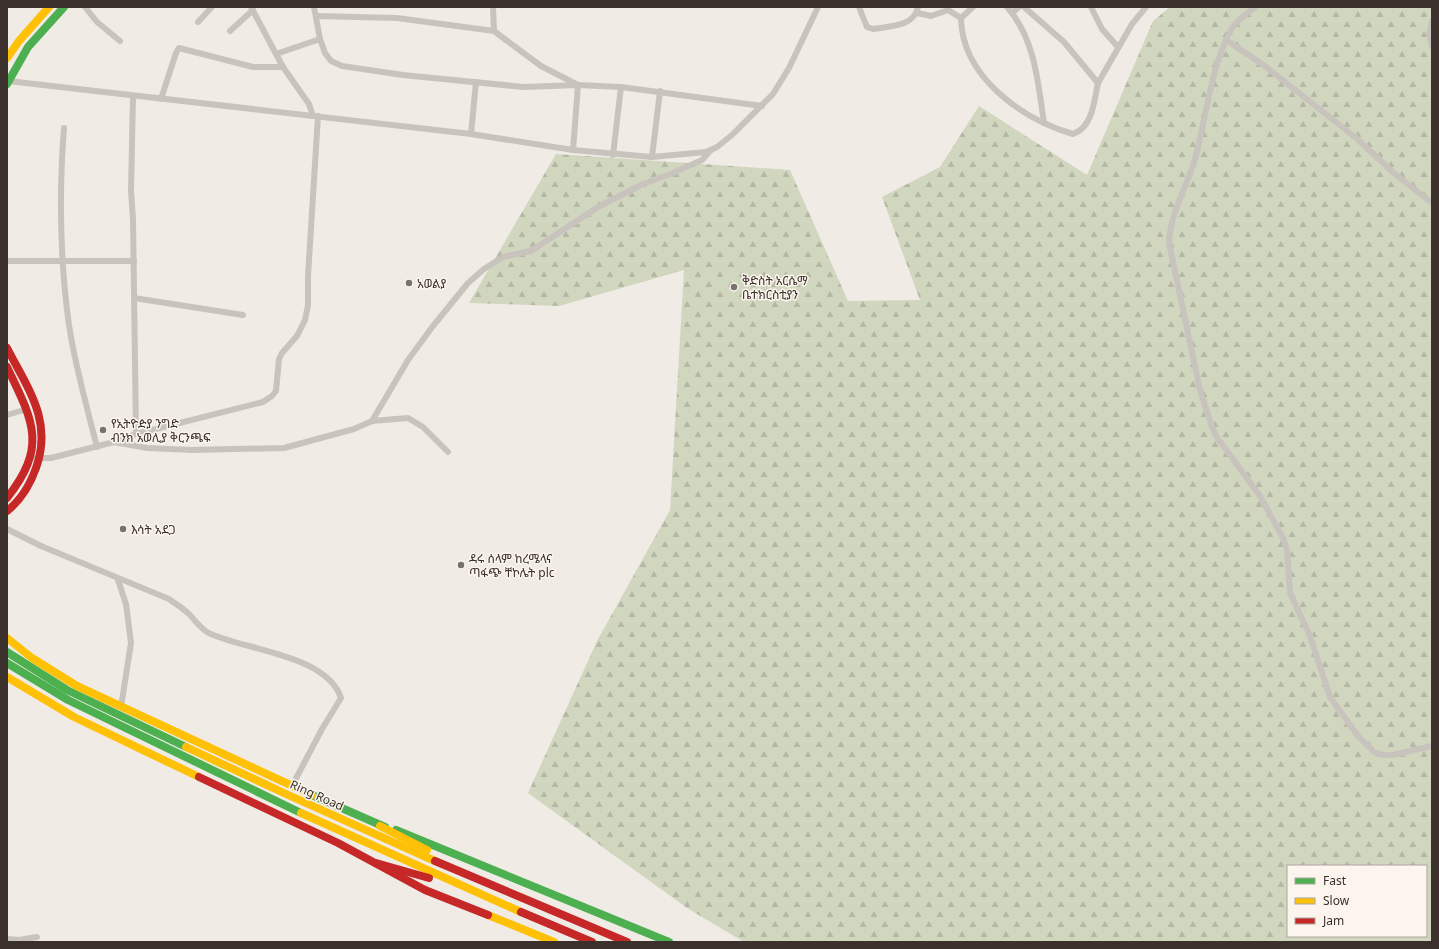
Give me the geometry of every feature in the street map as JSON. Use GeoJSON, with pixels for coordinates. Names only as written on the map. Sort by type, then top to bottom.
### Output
{"type":"FeatureCollection","features":[{"type":"Feature","properties":{"kind":"main road"},"geometry":{"type":"LineString","coordinates":[[7,58],[19,41],[49,7]]}},
{"type":"Feature","properties":{"kind":"main road"},"geometry":{"type":"LineString","coordinates":[[7,82],[28,48],[64,7]]}},
{"type":"Feature","properties":{"kind":"main road"},"geometry":{"type":"LineString","coordinates":[[7,348],[37,407],[44,439],[41,458],[29,485],[22,497],[7,511]]}},
{"type":"Feature","properties":{"kind":"main road"},"geometry":{"type":"LineString","coordinates":[[7,367],[31,419],[33,437],[31,459],[7,498]]}},
{"type":"Feature","properties":{"kind":"main road"},"geometry":{"type":"LineString","coordinates":[[7,638],[32,658],[55,672],[121,707],[380,826],[451,864],[458,872]]}},
{"type":"Feature","properties":{"kind":"main road","name":"Ring Road"},"geometry":{"type":"LineString","coordinates":[[7,652],[56,685],[207,759],[458,872],[627,942]]}},
{"type":"Feature","properties":{"kind":"main road","name":"Ring Road"},"geometry":{"type":"LineString","coordinates":[[7,664],[42,688],[83,709],[327,825],[450,882],[592,942]]}},
{"type":"Feature","properties":{"kind":"main road"},"geometry":{"type":"LineString","coordinates":[[7,677],[74,717],[338,843],[425,890],[554,942]]}},
{"type":"Feature","properties":{"kind":"main road"},"geometry":{"type":"LineString","coordinates":[[380,826],[394,829],[433,844],[669,942]]}},
{"type":"Feature","properties":{"kind":"main road"},"geometry":{"type":"LineString","coordinates":[[376,863],[450,882]]}},
{"type":"Feature","properties":{"kind":"street"},"geometry":{"type":"LineString","coordinates":[[85,7],[97,22],[120,41]]}},
{"type":"Feature","properties":{"kind":"street"},"geometry":{"type":"LineString","coordinates":[[198,22],[212,7]]}},
{"type":"Feature","properties":{"kind":"street"},"geometry":{"type":"LineString","coordinates":[[314,7],[320,39],[328,58],[338,65],[524,87],[578,85],[620,87],[660,91],[762,106]]}},
{"type":"Feature","properties":{"kind":"street"},"geometry":{"type":"LineString","coordinates":[[493,7],[494,31]]}},
{"type":"Feature","properties":{"kind":"street"},"geometry":{"type":"LineString","coordinates":[[372,421],[408,360],[468,283],[484,269],[503,257],[531,251],[598,207],[643,184],[702,160],[711,150],[732,135],[773,94],[789,68],[818,7]]}},
{"type":"Feature","properties":{"kind":"street"},"geometry":{"type":"LineString","coordinates":[[859,7],[867,27],[873,29],[908,23],[918,10],[931,16],[948,10],[961,18]]}},
{"type":"Feature","properties":{"kind":"street"},"geometry":{"type":"LineString","coordinates":[[961,18],[973,7]]}},
{"type":"Feature","properties":{"kind":"street"},"geometry":{"type":"LineString","coordinates":[[1007,7],[1012,13],[1032,55],[1044,123]]}},
{"type":"Feature","properties":{"kind":"street"},"geometry":{"type":"LineString","coordinates":[[1012,13],[1019,7]]}},
{"type":"Feature","properties":{"kind":"street"},"geometry":{"type":"LineString","coordinates":[[1024,7],[1064,42],[1098,83]]}},
{"type":"Feature","properties":{"kind":"street"},"geometry":{"type":"LineString","coordinates":[[1091,7],[1102,29],[1118,47]]}},
{"type":"Feature","properties":{"kind":"street"},"geometry":{"type":"LineString","coordinates":[[961,18],[963,38],[979,72],[1006,100],[1044,123],[1073,134],[1079,132],[1091,115],[1098,83],[1132,24],[1146,7]]}},
{"type":"Feature","properties":{"kind":"street"},"geometry":{"type":"LineString","coordinates":[[1255,7],[1235,24],[1226,40],[1212,86],[1195,159],[1170,226],[1169,243],[1200,390],[1216,436],[1260,496],[1284,540],[1287,550],[1290,593],[1310,636],[1330,697],[1358,736],[1374,752],[1383,755],[1393,755],[1432,746]]}},
{"type":"Feature","properties":{"kind":"street"},"geometry":{"type":"LineString","coordinates":[[31,459],[51,458],[96,447],[136,434],[263,402],[272,396],[276,391],[279,359],[282,353],[297,336],[305,320],[308,305],[315,116],[305,98],[282,67],[252,9],[230,31]]}},
{"type":"Feature","properties":{"kind":"street"},"geometry":{"type":"LineString","coordinates":[[316,16],[397,18],[494,31],[541,66],[578,85]]}},
{"type":"Feature","properties":{"kind":"street"},"geometry":{"type":"LineString","coordinates":[[1432,21],[1429,34],[1432,46]]}},
{"type":"Feature","properties":{"kind":"street"},"geometry":{"type":"LineString","coordinates":[[276,54],[320,39]]}},
{"type":"Feature","properties":{"kind":"street"},"geometry":{"type":"LineString","coordinates":[[1226,40],[1265,66],[1356,138],[1395,174],[1432,203]]}},
{"type":"Feature","properties":{"kind":"street"},"geometry":{"type":"LineString","coordinates":[[161,99],[179,48],[209,57],[253,67],[282,67]]}},
{"type":"Feature","properties":{"kind":"street"},"geometry":{"type":"LineString","coordinates":[[7,82],[471,134],[613,155],[652,157],[711,150]]}},
{"type":"Feature","properties":{"kind":"street"},"geometry":{"type":"LineString","coordinates":[[471,134],[476,82]]}},
{"type":"Feature","properties":{"kind":"street"},"geometry":{"type":"LineString","coordinates":[[573,150],[578,85]]}},
{"type":"Feature","properties":{"kind":"street"},"geometry":{"type":"LineString","coordinates":[[613,155],[620,87]]}},
{"type":"Feature","properties":{"kind":"street"},"geometry":{"type":"LineString","coordinates":[[652,157],[660,91]]}},
{"type":"Feature","properties":{"kind":"street"},"geometry":{"type":"LineString","coordinates":[[133,96],[131,191],[134,261],[136,434]]}},
{"type":"Feature","properties":{"kind":"street"},"geometry":{"type":"LineString","coordinates":[[64,128],[61,190],[63,260],[69,325],[96,447]]}},
{"type":"Feature","properties":{"kind":"street"},"geometry":{"type":"LineString","coordinates":[[7,261],[134,261]]}},
{"type":"Feature","properties":{"kind":"street"},"geometry":{"type":"LineString","coordinates":[[134,298],[243,315]]}},
{"type":"Feature","properties":{"kind":"street"},"geometry":{"type":"LineString","coordinates":[[7,415],[27,409]]}},
{"type":"Feature","properties":{"kind":"street"},"geometry":{"type":"LineString","coordinates":[[114,442],[147,448],[192,450],[284,448],[354,429],[372,421],[408,418],[414,420],[448,452]]}},
{"type":"Feature","properties":{"kind":"street"},"geometry":{"type":"LineString","coordinates":[[7,530],[118,580],[169,599],[184,610],[200,627],[210,634],[271,652],[305,664],[324,675],[332,682],[341,698],[322,729],[292,786]]}},
{"type":"Feature","properties":{"kind":"street"},"geometry":{"type":"LineString","coordinates":[[118,580],[126,604],[131,643],[121,707]]}},
{"type":"Feature","properties":{"kind":"street"},"geometry":{"type":"LineString","coordinates":[[7,939],[19,940],[37,937]]}},
{"type":"Feature","properties":{"kind":"green space"},"geometry":{"type":"Polygon","coordinates":[[[1170,7],[1432,7],[1432,942],[744,942],[687,908],[528,793],[597,641],[670,510],[684,270],[559,306],[469,303],[556,154],[790,170],[848,301],[920,300],[882,197],[940,167],[979,106],[1087,175],[1153,21],[1170,7]]]}},
{"type":"Feature","properties":{"kind":"traffic: fast"},"geometry":{"type":"LineString","coordinates":[[7,84],[28,47],[64,7]]}},
{"type":"Feature","properties":{"kind":"traffic: fast"},"geometry":{"type":"LineString","coordinates":[[7,652],[67,690],[186,747]]}},
{"type":"Feature","properties":{"kind":"traffic: fast"},"geometry":{"type":"LineString","coordinates":[[7,663],[68,700],[301,813]]}},
{"type":"Feature","properties":{"kind":"traffic: fast"},"geometry":{"type":"LineString","coordinates":[[312,795],[385,827]]}},
{"type":"Feature","properties":{"kind":"traffic: fast"},"geometry":{"type":"LineString","coordinates":[[396,830],[669,942]]}},
{"type":"Feature","properties":{"kind":"traffic: slow"},"geometry":{"type":"LineString","coordinates":[[7,58],[19,41],[49,7]]}},
{"type":"Feature","properties":{"kind":"traffic: slow"},"geometry":{"type":"LineString","coordinates":[[7,638],[32,658],[77,686],[312,795]]}},
{"type":"Feature","properties":{"kind":"traffic: slow"},"geometry":{"type":"LineString","coordinates":[[7,677],[74,717],[199,777]]}},
{"type":"Feature","properties":{"kind":"traffic: slow"},"geometry":{"type":"LineString","coordinates":[[186,747],[435,861]]}},
{"type":"Feature","properties":{"kind":"traffic: slow"},"geometry":{"type":"LineString","coordinates":[[301,813],[521,912]]}},
{"type":"Feature","properties":{"kind":"traffic: slow"},"geometry":{"type":"LineString","coordinates":[[380,826],[427,850]]}},
{"type":"Feature","properties":{"kind":"traffic: slow"},"geometry":{"type":"LineString","coordinates":[[488,915],[554,942]]}},
{"type":"Feature","properties":{"kind":"traffic: jam"},"geometry":{"type":"LineString","coordinates":[[7,348],[36,406],[42,435],[36,468],[31,480],[21,497],[7,511]]}},
{"type":"Feature","properties":{"kind":"traffic: jam"},"geometry":{"type":"LineString","coordinates":[[7,367],[24,403],[32,433],[32,448],[28,463],[20,480],[7,498]]}},
{"type":"Feature","properties":{"kind":"traffic: jam"},"geometry":{"type":"LineString","coordinates":[[199,777],[338,843],[425,890],[488,915]]}},
{"type":"Feature","properties":{"kind":"traffic: jam"},"geometry":{"type":"LineString","coordinates":[[435,861],[627,942]]}},
{"type":"Feature","properties":{"kind":"traffic: jam"},"geometry":{"type":"LineString","coordinates":[[376,863],[429,878]]}},
{"type":"Feature","properties":{"kind":"traffic: jam"},"geometry":{"type":"LineString","coordinates":[[521,912],[592,942]]}},
{"type":"Feature","properties":{"kind":"place","name":"አወልያ"},"geometry":{"type":"Point","coordinates":[409,283]}},
{"type":"Feature","properties":{"kind":"place","name":"ቅድስት አርሴማ ቤተክርስቲያን"},"geometry":{"type":"Point","coordinates":[734,287]}},
{"type":"Feature","properties":{"kind":"place","name":"የኢትዮዽያ ንግድ ብንክ አወሊያ ቅርንጫፍ"},"geometry":{"type":"Point","coordinates":[103,430]}},
{"type":"Feature","properties":{"kind":"place","name":"እሳት አደጋ"},"geometry":{"type":"Point","coordinates":[123,529]}},
{"type":"Feature","properties":{"kind":"place","name":"ዳሩ ሰላም ከረሜላና ጣፋጭ ቸኮሌት plc"},"geometry":{"type":"Point","coordinates":[461,565]}}]}
